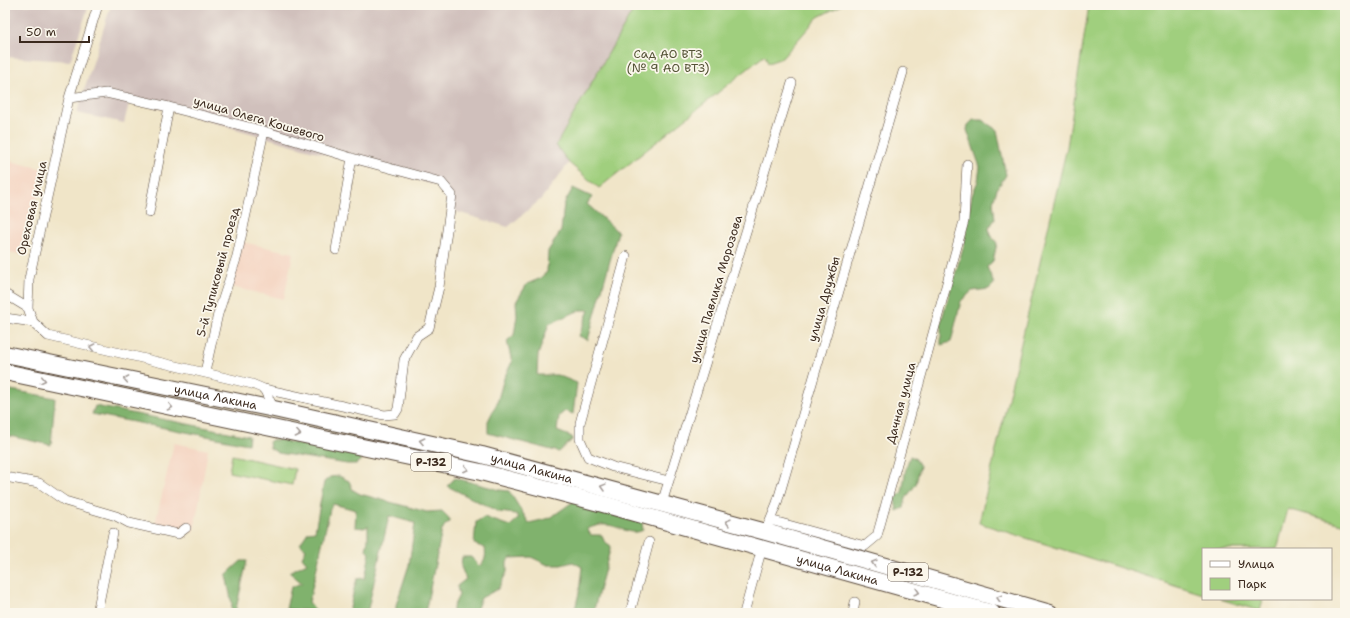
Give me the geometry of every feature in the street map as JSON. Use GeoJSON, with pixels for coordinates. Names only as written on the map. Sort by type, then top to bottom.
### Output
{"type":"FeatureCollection","features":[{"type":"Feature","properties":{"kind":"highway","name":"улица Лакина"},"geometry":{"type":"LineString","coordinates":[[5,354],[274,409],[482,455],[662,503],[768,526],[1050,613]]}},
{"type":"Feature","properties":{"kind":"highway","name":"улица Лакина"},"geometry":{"type":"LineString","coordinates":[[5,372],[481,472],[603,504],[992,613]]}},
{"type":"Feature","properties":{"kind":"street","name":"Ореховая улица"},"geometry":{"type":"LineString","coordinates":[[98,5],[69,98],[28,279],[28,308],[33,322],[48,336],[205,372],[252,384],[264,389],[384,415],[395,414]]}},
{"type":"Feature","properties":{"kind":"street","name":"улица Дружбы"},"geometry":{"type":"LineString","coordinates":[[768,526],[902,72]]}},
{"type":"Feature","properties":{"kind":"street","name":"улица Павлика Морозова"},"geometry":{"type":"LineString","coordinates":[[662,503],[792,83]]}},
{"type":"Feature","properties":{"kind":"street","name":"улица Олега Кошевого"},"geometry":{"type":"LineString","coordinates":[[69,98],[106,93],[169,107],[264,131],[352,158],[441,182],[452,195],[440,287],[429,328],[417,336],[404,360],[398,410],[395,414]]}},
{"type":"Feature","properties":{"kind":"street"},"geometry":{"type":"LineString","coordinates":[[149,213],[169,107]]}},
{"type":"Feature","properties":{"kind":"street","name":"5-й Тупиковый проезд"},"geometry":{"type":"LineString","coordinates":[[205,372],[218,314],[237,256],[264,131]]}},
{"type":"Feature","properties":{"kind":"street"},"geometry":{"type":"LineString","coordinates":[[336,250],[352,158]]}},
{"type":"Feature","properties":{"kind":"street","name":"Дачная улица"},"geometry":{"type":"LineString","coordinates":[[768,526],[866,546],[877,536],[964,221],[967,164]]}},
{"type":"Feature","properties":{"kind":"street"},"geometry":{"type":"LineString","coordinates":[[626,256],[580,423],[580,439],[588,457],[613,468],[669,481]]}},
{"type":"Feature","properties":{"kind":"street"},"geometry":{"type":"LineString","coordinates":[[5,294],[28,308]]}},
{"type":"Feature","properties":{"kind":"street"},"geometry":{"type":"LineString","coordinates":[[5,318],[33,322]]}},
{"type":"Feature","properties":{"kind":"street"},"geometry":{"type":"LineString","coordinates":[[264,389],[274,409]]}},
{"type":"Feature","properties":{"kind":"street"},"geometry":{"type":"LineString","coordinates":[[5,477],[39,484],[65,501],[116,516],[129,523],[178,534],[186,528]]}},
{"type":"Feature","properties":{"kind":"street"},"geometry":{"type":"LineString","coordinates":[[97,613],[113,533]]}},
{"type":"Feature","properties":{"kind":"street"},"geometry":{"type":"LineString","coordinates":[[630,613],[649,542]]}},
{"type":"Feature","properties":{"kind":"street"},"geometry":{"type":"LineString","coordinates":[[744,613],[762,548]]}},
{"type":"Feature","properties":{"kind":"street"},"geometry":{"type":"LineString","coordinates":[[853,613],[855,602]]}},
{"type":"Feature","properties":{"kind":"shaded area"},"geometry":{"type":"Polygon","coordinates":[[[5,5],[89,5],[70,61],[5,57],[5,5]]]}},
{"type":"Feature","properties":{"kind":"shaded area"},"geometry":{"type":"Polygon","coordinates":[[[111,5],[636,5],[556,144],[569,163],[541,199],[508,227],[457,212],[438,186],[165,109],[129,103],[124,123],[77,113],[111,5]]]}},
{"type":"Feature","properties":{"kind":"shaded area"},"geometry":{"type":"Polygon","coordinates":[[[5,160],[44,169],[24,255],[5,251],[5,160]]]}},
{"type":"Feature","properties":{"kind":"shaded area"},"geometry":{"type":"Polygon","coordinates":[[[242,242],[293,253],[284,299],[232,287],[242,242]]]}},
{"type":"Feature","properties":{"kind":"shaded area"},"geometry":{"type":"Polygon","coordinates":[[[174,443],[208,450],[194,531],[155,524],[174,443]]]}},
{"type":"Feature","properties":{"kind":"green space","name":"Сад АО ВТЗ (№ 9 АО ВТЗ)"},"geometry":{"type":"Polygon","coordinates":[[[636,5],[842,5],[818,17],[782,58],[768,63],[765,55],[599,188],[569,163],[556,145],[636,5]]]}},
{"type":"Feature","properties":{"kind":"green space"},"geometry":{"type":"Polygon","coordinates":[[[1089,5],[1345,5],[1345,525],[1288,509],[1277,548],[1202,548],[1202,594],[979,523],[1067,147],[1089,5]]]}},
{"type":"Feature","properties":{"kind":"green space"},"geometry":{"type":"Polygon","coordinates":[[[973,120],[982,120],[997,130],[1006,175],[997,189],[993,202],[995,219],[989,228],[990,235],[997,243],[993,261],[987,267],[994,284],[989,289],[972,291],[961,301],[951,342],[941,345],[941,322],[964,245],[972,195],[978,181],[980,167],[967,130],[968,125],[973,120]]]}},
{"type":"Feature","properties":{"kind":"green space"},"geometry":{"type":"Polygon","coordinates":[[[573,188],[592,197],[587,204],[618,232],[588,340],[579,336],[589,310],[580,310],[549,324],[538,355],[537,375],[557,375],[577,383],[573,414],[565,411],[559,416],[557,431],[572,437],[573,439],[559,452],[488,433],[488,421],[497,403],[504,378],[512,362],[507,341],[514,335],[517,316],[516,302],[527,284],[539,279],[547,272],[548,251],[561,231],[564,204],[573,188]]]}},
{"type":"Feature","properties":{"kind":"green space"},"geometry":{"type":"Polygon","coordinates":[[[11,390],[55,398],[51,445],[5,435],[5,392],[11,390]]]}},
{"type":"Feature","properties":{"kind":"green space"},"geometry":{"type":"Polygon","coordinates":[[[95,406],[249,436],[248,444],[92,414],[95,406]]]}},
{"type":"Feature","properties":{"kind":"green space"},"geometry":{"type":"Polygon","coordinates":[[[272,440],[279,440],[356,455],[362,460],[356,464],[347,464],[278,453],[270,448],[269,442],[272,440]]]}},
{"type":"Feature","properties":{"kind":"green space"},"geometry":{"type":"Polygon","coordinates":[[[232,455],[295,469],[292,485],[229,472],[232,455]]]}},
{"type":"Feature","properties":{"kind":"green space"},"geometry":{"type":"Polygon","coordinates":[[[910,456],[915,458],[920,466],[916,484],[906,498],[904,508],[897,511],[895,499],[902,492],[906,468],[910,456]]]}},
{"type":"Feature","properties":{"kind":"green space"},"geometry":{"type":"Polygon","coordinates":[[[339,476],[349,481],[353,490],[360,494],[427,512],[442,511],[449,518],[449,522],[442,530],[425,613],[398,613],[396,611],[396,605],[409,565],[415,523],[389,516],[367,613],[349,613],[357,579],[365,578],[370,553],[366,550],[368,526],[364,528],[355,527],[356,510],[333,504],[330,509],[309,602],[316,611],[286,609],[291,587],[302,583],[289,572],[307,563],[302,557],[306,549],[300,544],[308,532],[315,531],[324,482],[330,477],[339,476]]]}},
{"type":"Feature","properties":{"kind":"green space"},"geometry":{"type":"Polygon","coordinates":[[[455,478],[509,491],[529,523],[550,518],[574,501],[592,510],[642,522],[643,530],[634,532],[604,525],[587,529],[591,535],[602,535],[604,541],[611,546],[593,613],[574,613],[579,593],[582,567],[573,562],[561,565],[548,565],[531,557],[510,558],[507,562],[507,572],[498,589],[481,598],[475,613],[453,613],[453,607],[459,595],[457,586],[466,579],[461,567],[462,557],[471,557],[479,566],[485,558],[485,548],[474,544],[476,522],[484,517],[510,526],[519,518],[516,514],[499,512],[447,486],[455,478]]]}},
{"type":"Feature","properties":{"kind":"green space"},"geometry":{"type":"Polygon","coordinates":[[[241,561],[247,561],[235,613],[231,613],[232,604],[226,575],[241,561]]]}},
{"type":"Feature","properties":{"kind":"green space"},"geometry":{"type":"Polygon","coordinates":[[[1223,600],[1263,600],[1260,611],[1223,600]]]}}]}
